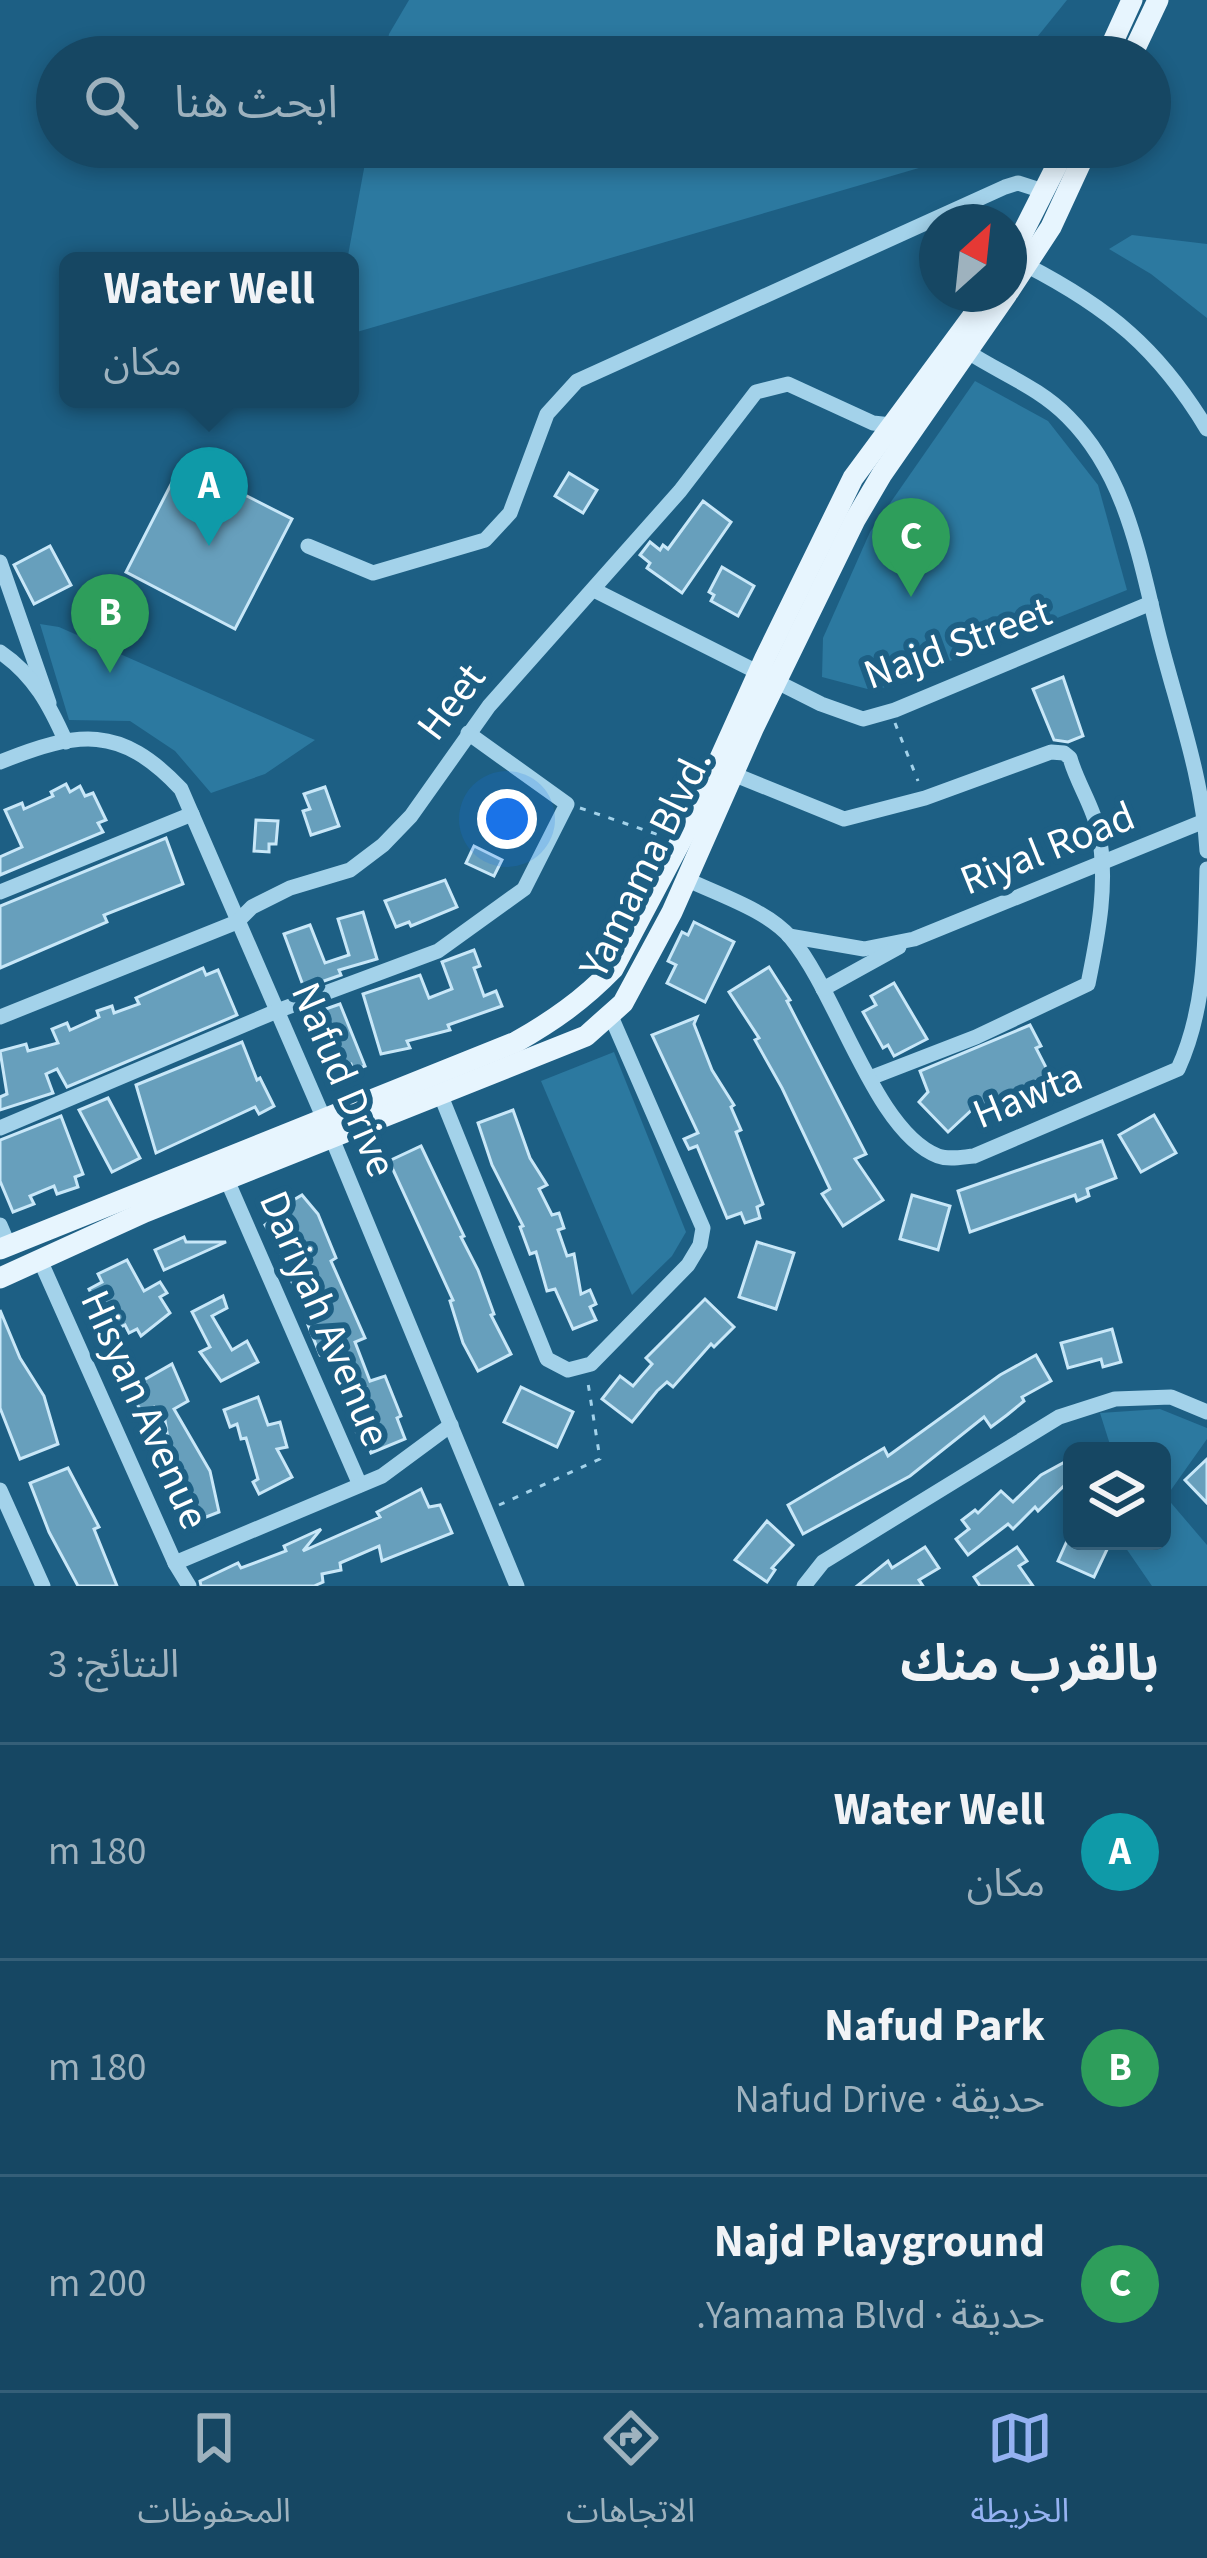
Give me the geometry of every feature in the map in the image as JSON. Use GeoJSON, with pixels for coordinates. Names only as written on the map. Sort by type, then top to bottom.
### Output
{"type":"FeatureCollection","features":[{"type":"Feature","properties":{"kind":"main road"},"geometry":{"type":"LineString","coordinates":[[1116,36],[1132,0]]}},
{"type":"Feature","properties":{"kind":"main road"},"geometry":{"type":"LineString","coordinates":[[1140,36],[1158,0]]}},
{"type":"Feature","properties":{"kind":"main road","name":"Yamama Blvd."},"geometry":{"type":"LineString","coordinates":[[1027,239],[1057,168]]}},
{"type":"Feature","properties":{"kind":"main road","name":"Yamama Blvd."},"geometry":{"type":"LineString","coordinates":[[1027,252],[1051,227],[1078,168]]}},
{"type":"Feature","properties":{"kind":"main road","name":"Yamama Blvd."},"geometry":{"type":"LineString","coordinates":[[3,1240],[328,1128],[441,1096],[586,1036],[623,1003],[733,774],[768,675],[853,478],[975,312]]}},
{"type":"Feature","properties":{"kind":"main road","name":"Yamama Blvd."},"geometry":{"type":"LineString","coordinates":[[0,1278],[227,1180],[516,1042],[560,1017],[594,988],[613,969],[864,504],[995,312]]}},
{"type":"Feature","properties":{"kind":"street"},"geometry":{"type":"LineString","coordinates":[[308,546],[373,573],[485,540],[510,513],[547,415],[577,381],[1004,187],[1018,183],[1046,192]]}},
{"type":"Feature","properties":{"kind":"street"},"geometry":{"type":"LineString","coordinates":[[1027,268],[1089,298],[1137,336],[1178,382],[1207,429]]}},
{"type":"Feature","properties":{"kind":"street"},"geometry":{"type":"LineString","coordinates":[[968,352],[1040,391],[1070,418],[1104,461],[1131,524],[1181,709],[1207,851]]}},
{"type":"Feature","properties":{"kind":"street","name":"Heet"},"geometry":{"type":"LineString","coordinates":[[0,1017],[237,922],[252,907],[290,888],[350,870],[382,845],[411,816],[468,734],[545,640],[680,491],[756,392],[788,384],[873,423],[891,425]]}},
{"type":"Feature","properties":{"kind":"street"},"geometry":{"type":"LineString","coordinates":[[0,562],[66,742]]}},
{"type":"Feature","properties":{"kind":"street","name":"Najd Street"},"geometry":{"type":"LineString","coordinates":[[594,590],[820,704],[863,719],[1151,603]]}},
{"type":"Feature","properties":{"kind":"street"},"geometry":{"type":"LineString","coordinates":[[0,652],[21,666],[49,703]]}},
{"type":"Feature","properties":{"kind":"street"},"geometry":{"type":"LineString","coordinates":[[0,1128],[277,1011],[438,951],[524,889],[567,804],[468,734]]}},
{"type":"Feature","properties":{"kind":"street","name":"Nafud Drive"},"geometry":{"type":"LineString","coordinates":[[0,762],[53,741],[108,739],[152,758],[181,789],[328,1128],[517,1586]]}},
{"type":"Feature","properties":{"kind":"street"},"geometry":{"type":"LineString","coordinates":[[733,774],[844,819],[925,798],[1051,752],[1064,753],[1098,827],[1101,920],[1088,984],[976,1037],[870,1078]]}},
{"type":"Feature","properties":{"kind":"street"},"geometry":{"type":"LineString","coordinates":[[0,892],[192,814]]}},
{"type":"Feature","properties":{"kind":"street","name":"Riyal Road"},"geometry":{"type":"LineString","coordinates":[[823,989],[914,939],[1205,821]]}},
{"type":"Feature","properties":{"kind":"street","name":"Hawta"},"geometry":{"type":"LineString","coordinates":[[686,879],[766,919],[789,936],[823,989],[896,1126],[943,1159],[974,1156],[1178,1069],[1194,1035],[1200,1000],[1207,869]]}},
{"type":"Feature","properties":{"kind":"street","name":"Riyal Road"},"geometry":{"type":"LineString","coordinates":[[789,936],[864,949],[914,939]]}},
{"type":"Feature","properties":{"kind":"street"},"geometry":{"type":"LineString","coordinates":[[441,1096],[547,1359],[568,1370],[591,1364],[688,1265],[700,1245],[703,1228],[594,988]]}},
{"type":"Feature","properties":{"kind":"street","name":"Dariyah Avenue"},"geometry":{"type":"LineString","coordinates":[[227,1180],[360,1485]]}},
{"type":"Feature","properties":{"kind":"street","name":"Hisyan Avenue"},"geometry":{"type":"LineString","coordinates":[[40,1260],[189,1586]]}},
{"type":"Feature","properties":{"kind":"street"},"geometry":{"type":"LineString","coordinates":[[803,1586],[823,1562],[1059,1417],[1115,1399],[1171,1397],[1207,1412]]}},
{"type":"Feature","properties":{"kind":"street"},"geometry":{"type":"LineString","coordinates":[[175,1563],[382,1476],[451,1425]]}},
{"type":"Feature","properties":{"kind":"street"},"geometry":{"type":"LineString","coordinates":[[2,1502],[43,1586]]}},
{"type":"Feature","properties":{"kind":"path"},"geometry":{"type":"LineString","coordinates":[[890,710],[925,798]]}},
{"type":"Feature","properties":{"kind":"path"},"geometry":{"type":"LineString","coordinates":[[567,804],[680,842]]}},
{"type":"Feature","properties":{"kind":"path"},"geometry":{"type":"LineString","coordinates":[[486,1510],[600,1459],[585,1366]]}},
{"type":"Feature","properties":{"kind":"shaded area"},"geometry":{"type":"Polygon","coordinates":[[[409,0],[1067,0],[1038,36],[389,34],[409,0]]]}},
{"type":"Feature","properties":{"kind":"shaded area"},"geometry":{"type":"Polygon","coordinates":[[[364,168],[919,168],[359,331],[359,252],[349,252],[364,168]]]}},
{"type":"Feature","properties":{"kind":"shaded area"},"geometry":{"type":"Polygon","coordinates":[[[1132,235],[1207,244],[1207,318],[1151,274],[1109,249],[1132,235]]]}},
{"type":"Feature","properties":{"kind":"shaded area"},"geometry":{"type":"Polygon","coordinates":[[[975,381],[1048,421],[1098,485],[1127,590],[875,691],[822,677],[823,638],[870,532],[975,381]]]}},
{"type":"Feature","properties":{"kind":"shaded area"},"geometry":{"type":"Polygon","coordinates":[[[40,624],[59,627],[315,740],[265,774],[211,793],[175,751],[130,721],[69,720],[40,624]]]}},
{"type":"Feature","properties":{"kind":"shaded area"},"geometry":{"type":"Polygon","coordinates":[[[614,1052],[686,1232],[672,1256],[632,1295],[541,1081],[614,1052]]]}},
{"type":"Feature","properties":{"kind":"shaded area"},"geometry":{"type":"Polygon","coordinates":[[[1160,1409],[1207,1428],[1207,1439],[1171,1490],[1171,1442],[1109,1442],[1100,1413],[1160,1409]]]}},
{"type":"Feature","properties":{"kind":"shaded area"},"geometry":{"type":"Polygon","coordinates":[[[1171,1503],[1207,1545],[1207,1586],[1152,1586],[1127,1550],[1171,1550],[1171,1503]]]}},
{"type":"Feature","properties":{"kind":"building"},"geometry":{"type":"Polygon","coordinates":[[[182,463],[292,519],[235,629],[126,572],[182,463]]]}},
{"type":"Feature","properties":{"kind":"building"},"geometry":{"type":"Polygon","coordinates":[[[569,473],[597,490],[583,513],[555,496],[569,473]]]}},
{"type":"Feature","properties":{"kind":"building"},"geometry":{"type":"Polygon","coordinates":[[[703,501],[731,522],[682,593],[647,568],[650,563],[640,555],[650,542],[660,550],[663,545],[668,549],[703,501]]]}},
{"type":"Feature","properties":{"kind":"building"},"geometry":{"type":"Polygon","coordinates":[[[50,546],[71,585],[34,604],[14,565],[50,546]]]}},
{"type":"Feature","properties":{"kind":"building"},"geometry":{"type":"Polygon","coordinates":[[[722,567],[754,586],[738,616],[711,601],[714,595],[709,592],[722,567]]]}},
{"type":"Feature","properties":{"kind":"building"},"geometry":{"type":"Polygon","coordinates":[[[1063,677],[1083,736],[1068,742],[1054,740],[1033,689],[1063,677]]]}},
{"type":"Feature","properties":{"kind":"building"},"geometry":{"type":"Polygon","coordinates":[[[66,784],[70,792],[80,786],[85,796],[93,793],[106,820],[98,823],[103,832],[0,875],[0,857],[22,847],[5,810],[22,803],[24,809],[53,796],[51,792],[66,784]]]}},
{"type":"Feature","properties":{"kind":"building"},"geometry":{"type":"Polygon","coordinates":[[[325,787],[339,826],[311,835],[303,811],[310,809],[304,794],[325,787]]]}},
{"type":"Feature","properties":{"kind":"building"},"geometry":{"type":"Polygon","coordinates":[[[256,820],[278,821],[276,844],[269,844],[269,852],[254,851],[256,820]]]}},
{"type":"Feature","properties":{"kind":"building"},"geometry":{"type":"Polygon","coordinates":[[[166,838],[183,884],[104,915],[107,922],[0,968],[0,906],[166,838]]]}},
{"type":"Feature","properties":{"kind":"building"},"geometry":{"type":"Polygon","coordinates":[[[474,846],[502,860],[494,876],[466,863],[474,846]]]}},
{"type":"Feature","properties":{"kind":"building"},"geometry":{"type":"Polygon","coordinates":[[[445,880],[457,907],[411,926],[409,922],[396,927],[385,901],[445,880]]]}},
{"type":"Feature","properties":{"kind":"building"},"geometry":{"type":"Polygon","coordinates":[[[363,912],[377,959],[339,970],[341,975],[304,988],[284,934],[310,925],[325,963],[349,955],[338,919],[363,912]]]}},
{"type":"Feature","properties":{"kind":"building"},"geometry":{"type":"Polygon","coordinates":[[[694,922],[734,942],[705,1002],[667,983],[676,965],[668,961],[682,932],[688,935],[694,922]]]}},
{"type":"Feature","properties":{"kind":"building"},"geometry":{"type":"Polygon","coordinates":[[[474,950],[480,966],[474,968],[484,996],[496,991],[502,1006],[448,1025],[450,1030],[407,1041],[410,1048],[381,1054],[363,994],[420,975],[429,998],[452,989],[442,962],[474,950]]]}},
{"type":"Feature","properties":{"kind":"building"},"geometry":{"type":"Polygon","coordinates":[[[769,967],[866,1154],[855,1159],[883,1200],[843,1226],[822,1194],[830,1189],[755,1040],[759,1038],[729,992],[769,967]]]}},
{"type":"Feature","properties":{"kind":"building"},"geometry":{"type":"Polygon","coordinates":[[[203,968],[206,975],[218,970],[237,1015],[67,1087],[57,1069],[46,1074],[53,1093],[0,1110],[0,1097],[7,1094],[0,1051],[26,1044],[28,1051],[58,1043],[52,1029],[67,1023],[70,1030],[99,1017],[97,1011],[112,1006],[114,1013],[139,1004],[136,998],[203,968]]]}},
{"type":"Feature","properties":{"kind":"building"},"geometry":{"type":"Polygon","coordinates":[[[894,983],[927,1039],[894,1056],[888,1045],[883,1048],[863,1012],[876,1005],[871,996],[894,983]]]}},
{"type":"Feature","properties":{"kind":"building"},"geometry":{"type":"Polygon","coordinates":[[[340,1004],[365,1066],[353,1070],[351,1064],[337,1068],[320,1011],[340,1004]]]}},
{"type":"Feature","properties":{"kind":"building"},"geometry":{"type":"Polygon","coordinates":[[[697,1017],[694,1024],[712,1070],[734,1105],[741,1130],[736,1132],[763,1204],[757,1207],[760,1218],[745,1223],[741,1213],[727,1218],[697,1146],[689,1149],[684,1139],[698,1133],[652,1035],[697,1017]]]}},
{"type":"Feature","properties":{"kind":"building"},"geometry":{"type":"Polygon","coordinates":[[[1030,1025],[1053,1081],[981,1116],[976,1106],[948,1132],[919,1102],[928,1092],[920,1071],[1030,1025]]]}},
{"type":"Feature","properties":{"kind":"building"},"geometry":{"type":"Polygon","coordinates":[[[242,1042],[274,1106],[259,1114],[255,1107],[156,1153],[136,1085],[242,1042]]]}},
{"type":"Feature","properties":{"kind":"building"},"geometry":{"type":"Polygon","coordinates":[[[108,1098],[140,1158],[112,1172],[79,1110],[108,1098]]]}},
{"type":"Feature","properties":{"kind":"building"},"geometry":{"type":"Polygon","coordinates":[[[513,1110],[530,1158],[547,1185],[539,1189],[552,1215],[559,1213],[564,1228],[558,1230],[567,1256],[574,1254],[581,1294],[590,1290],[596,1304],[590,1307],[596,1320],[573,1329],[555,1289],[547,1291],[536,1252],[530,1254],[523,1226],[492,1165],[478,1123],[513,1110]]]}},
{"type":"Feature","properties":{"kind":"building"},"geometry":{"type":"Polygon","coordinates":[[[1154,1115],[1176,1153],[1141,1172],[1119,1135],[1154,1115]]]}},
{"type":"Feature","properties":{"kind":"building"},"geometry":{"type":"Polygon","coordinates":[[[61,1116],[83,1174],[75,1177],[78,1187],[57,1194],[54,1186],[30,1196],[34,1204],[13,1212],[0,1181],[0,1140],[61,1116]]]}},
{"type":"Feature","properties":{"kind":"building"},"geometry":{"type":"Polygon","coordinates":[[[1102,1141],[1116,1178],[1087,1189],[1089,1196],[1077,1201],[1075,1195],[970,1232],[958,1191],[1102,1141]]]}},
{"type":"Feature","properties":{"kind":"building"},"geometry":{"type":"Polygon","coordinates":[[[421,1146],[464,1236],[491,1315],[511,1354],[478,1371],[463,1343],[453,1300],[389,1161],[421,1146]]]}},
{"type":"Feature","properties":{"kind":"building"},"geometry":{"type":"Polygon","coordinates":[[[302,1195],[318,1214],[336,1258],[331,1261],[365,1338],[355,1342],[370,1381],[385,1376],[401,1416],[397,1418],[405,1439],[371,1453],[362,1432],[357,1434],[342,1396],[349,1394],[333,1351],[320,1355],[308,1325],[324,1318],[317,1300],[309,1284],[296,1291],[291,1280],[295,1278],[265,1225],[278,1215],[275,1211],[302,1195]]]}},
{"type":"Feature","properties":{"kind":"building"},"geometry":{"type":"Polygon","coordinates":[[[912,1195],[950,1206],[938,1250],[900,1239],[912,1195]]]}},
{"type":"Feature","properties":{"kind":"building"},"geometry":{"type":"Polygon","coordinates":[[[184,1237],[186,1242],[226,1242],[164,1270],[155,1250],[184,1237]]]}},
{"type":"Feature","properties":{"kind":"building"},"geometry":{"type":"Polygon","coordinates":[[[757,1242],[794,1253],[776,1309],[739,1297],[757,1242]]]}},
{"type":"Feature","properties":{"kind":"building"},"geometry":{"type":"Polygon","coordinates":[[[127,1260],[144,1291],[160,1282],[167,1293],[160,1297],[170,1313],[141,1336],[137,1329],[129,1333],[125,1325],[111,1332],[89,1289],[102,1282],[98,1274],[127,1260]]]}},
{"type":"Feature","properties":{"kind":"building"},"geometry":{"type":"Polygon","coordinates":[[[223,1296],[227,1308],[212,1316],[232,1350],[247,1341],[258,1362],[221,1381],[200,1352],[210,1347],[192,1312],[223,1296]]]}},
{"type":"Feature","properties":{"kind":"building"},"geometry":{"type":"Polygon","coordinates":[[[705,1299],[734,1327],[714,1347],[711,1344],[673,1387],[667,1382],[632,1422],[602,1399],[620,1376],[633,1386],[652,1364],[646,1358],[705,1299]]]}},
{"type":"Feature","properties":{"kind":"building"},"geometry":{"type":"Polygon","coordinates":[[[0,1310],[20,1358],[44,1396],[58,1444],[20,1459],[0,1408],[0,1310]]]}},
{"type":"Feature","properties":{"kind":"building"},"geometry":{"type":"Polygon","coordinates":[[[1112,1329],[1121,1362],[1103,1367],[1101,1359],[1068,1368],[1061,1343],[1112,1329]]]}},
{"type":"Feature","properties":{"kind":"building"},"geometry":{"type":"Polygon","coordinates":[[[1036,1355],[1051,1381],[1022,1397],[1024,1401],[1007,1415],[991,1427],[984,1417],[910,1476],[803,1534],[788,1505],[884,1448],[888,1456],[1000,1375],[1036,1355]]]}},
{"type":"Feature","properties":{"kind":"building"},"geometry":{"type":"Polygon","coordinates":[[[172,1364],[188,1401],[174,1409],[210,1471],[219,1512],[196,1521],[178,1505],[184,1501],[169,1476],[166,1455],[159,1457],[154,1448],[168,1439],[164,1414],[160,1417],[154,1407],[143,1414],[128,1389],[172,1364]]]}},
{"type":"Feature","properties":{"kind":"building"},"geometry":{"type":"Polygon","coordinates":[[[521,1387],[573,1412],[557,1447],[504,1422],[521,1387]]]}},
{"type":"Feature","properties":{"kind":"building"},"geometry":{"type":"Polygon","coordinates":[[[258,1397],[268,1425],[280,1422],[287,1447],[277,1449],[292,1477],[259,1494],[246,1438],[241,1439],[237,1424],[230,1427],[224,1410],[258,1397]]]}},
{"type":"Feature","properties":{"kind":"building"},"geometry":{"type":"Polygon","coordinates":[[[1207,1459],[1207,1503],[1185,1480],[1207,1459]]]}},
{"type":"Feature","properties":{"kind":"building"},"geometry":{"type":"Polygon","coordinates":[[[1063,1463],[1063,1487],[1038,1511],[1035,1507],[1013,1529],[1008,1524],[968,1555],[956,1539],[969,1529],[962,1520],[975,1510],[978,1513],[1001,1491],[1013,1502],[1041,1475],[1063,1463]]]}},
{"type":"Feature","properties":{"kind":"building"},"geometry":{"type":"Polygon","coordinates":[[[68,1468],[99,1527],[94,1529],[117,1586],[78,1586],[49,1532],[30,1483],[68,1468]]]}},
{"type":"Feature","properties":{"kind":"building"},"geometry":{"type":"Polygon","coordinates":[[[421,1489],[429,1507],[440,1505],[452,1533],[382,1561],[379,1546],[340,1563],[341,1570],[322,1574],[323,1582],[314,1586],[201,1586],[200,1581],[238,1563],[241,1568],[286,1551],[284,1546],[321,1529],[303,1551],[380,1517],[377,1512],[421,1489]]]}},
{"type":"Feature","properties":{"kind":"building"},"geometry":{"type":"Polygon","coordinates":[[[767,1521],[793,1545],[772,1568],[767,1582],[735,1560],[767,1521]]]}},
{"type":"Feature","properties":{"kind":"building"},"geometry":{"type":"Polygon","coordinates":[[[925,1547],[939,1568],[919,1580],[923,1586],[857,1586],[888,1561],[892,1568],[925,1547]]]}},
{"type":"Feature","properties":{"kind":"building"},"geometry":{"type":"Polygon","coordinates":[[[1017,1547],[1027,1561],[1019,1566],[1033,1586],[980,1586],[974,1577],[1017,1547]]]}},
{"type":"Feature","properties":{"kind":"building"},"geometry":{"type":"Polygon","coordinates":[[[1063,1550],[1107,1550],[1094,1577],[1058,1561],[1063,1550]]]}},
{"type":"Feature","properties":{"kind":"place","name":"Water Well"},"geometry":{"type":"Point","coordinates":[209,546]}},
{"type":"Feature","properties":{"kind":"place","name":"Najd Playground"},"geometry":{"type":"Point","coordinates":[911,597]}},
{"type":"Feature","properties":{"kind":"place","name":"Nafud Park"},"geometry":{"type":"Point","coordinates":[110,673]}}]}
